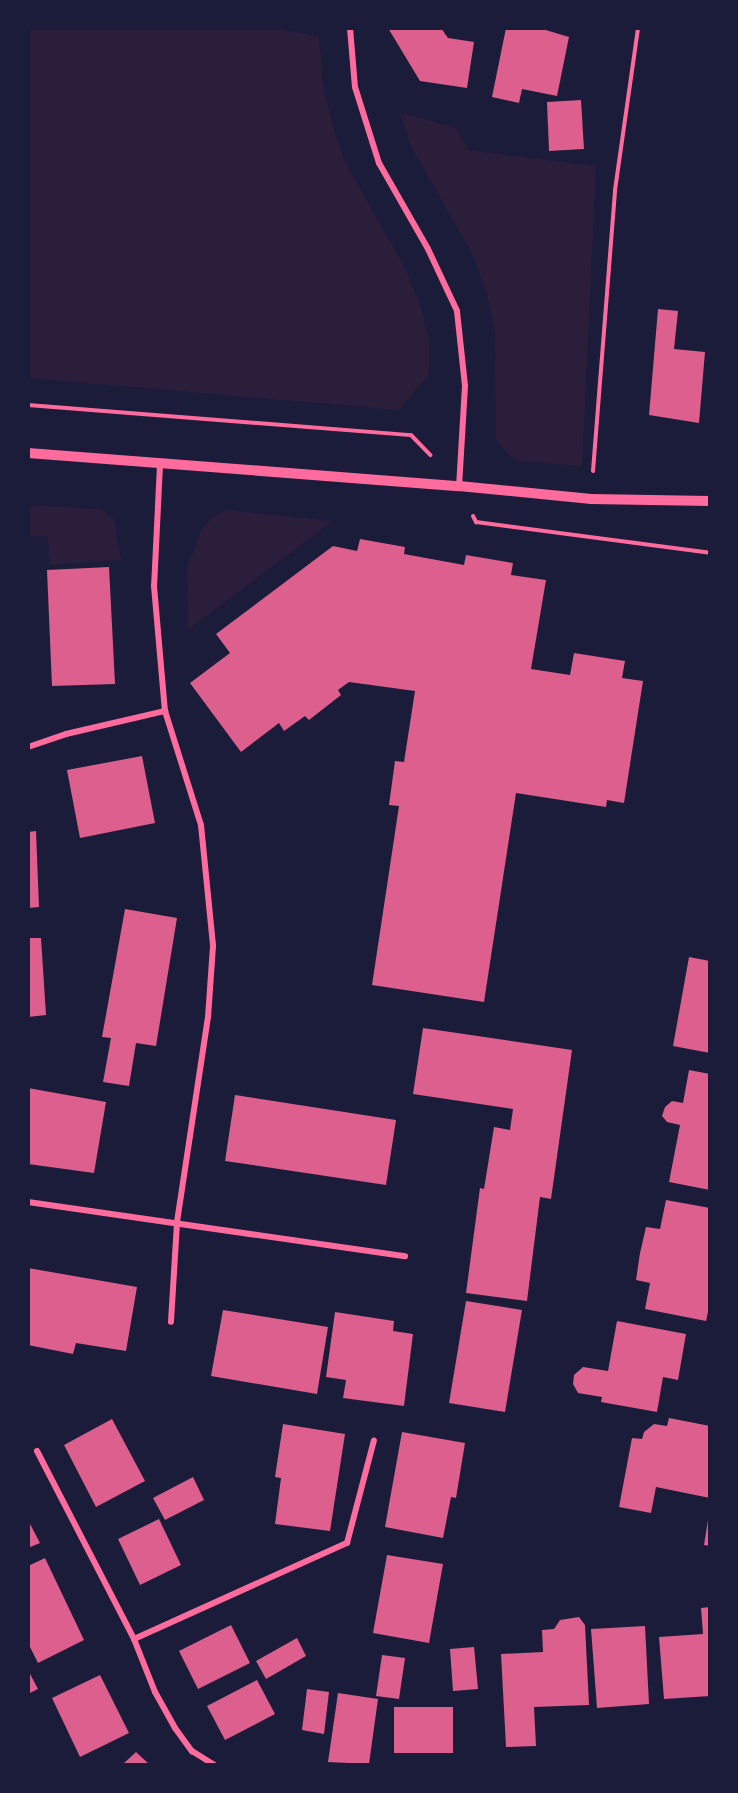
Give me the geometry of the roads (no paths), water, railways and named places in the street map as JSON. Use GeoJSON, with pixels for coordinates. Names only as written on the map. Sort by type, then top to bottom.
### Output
{"type":"FeatureCollection","features":[{"type":"Feature","properties":{"kind":"street"},"geometry":{"type":"LineString","coordinates":[[351,28],[355,87],[379,163],[428,249],[457,311],[465,386],[459,486]]}},
{"type":"Feature","properties":{"kind":"street"},"geometry":{"type":"LineString","coordinates":[[28,453],[160,465],[459,486],[591,499],[710,501]]}},
{"type":"Feature","properties":{"kind":"street"},"geometry":{"type":"LineString","coordinates":[[160,465],[154,586],[165,711],[183,760],[201,825],[213,945],[208,1017],[177,1223],[171,1322]]}},
{"type":"Feature","properties":{"kind":"street"},"geometry":{"type":"LineString","coordinates":[[28,747],[66,734],[165,711]]}},
{"type":"Feature","properties":{"kind":"street"},"geometry":{"type":"LineString","coordinates":[[28,1202],[405,1256]]}},
{"type":"Feature","properties":{"kind":"street"},"geometry":{"type":"LineString","coordinates":[[134,1639],[347,1543],[374,1440]]}},
{"type":"Feature","properties":{"kind":"street"},"geometry":{"type":"LineString","coordinates":[[37,1451],[134,1639],[155,1692],[175,1728],[192,1750],[213,1764]]}}]}
